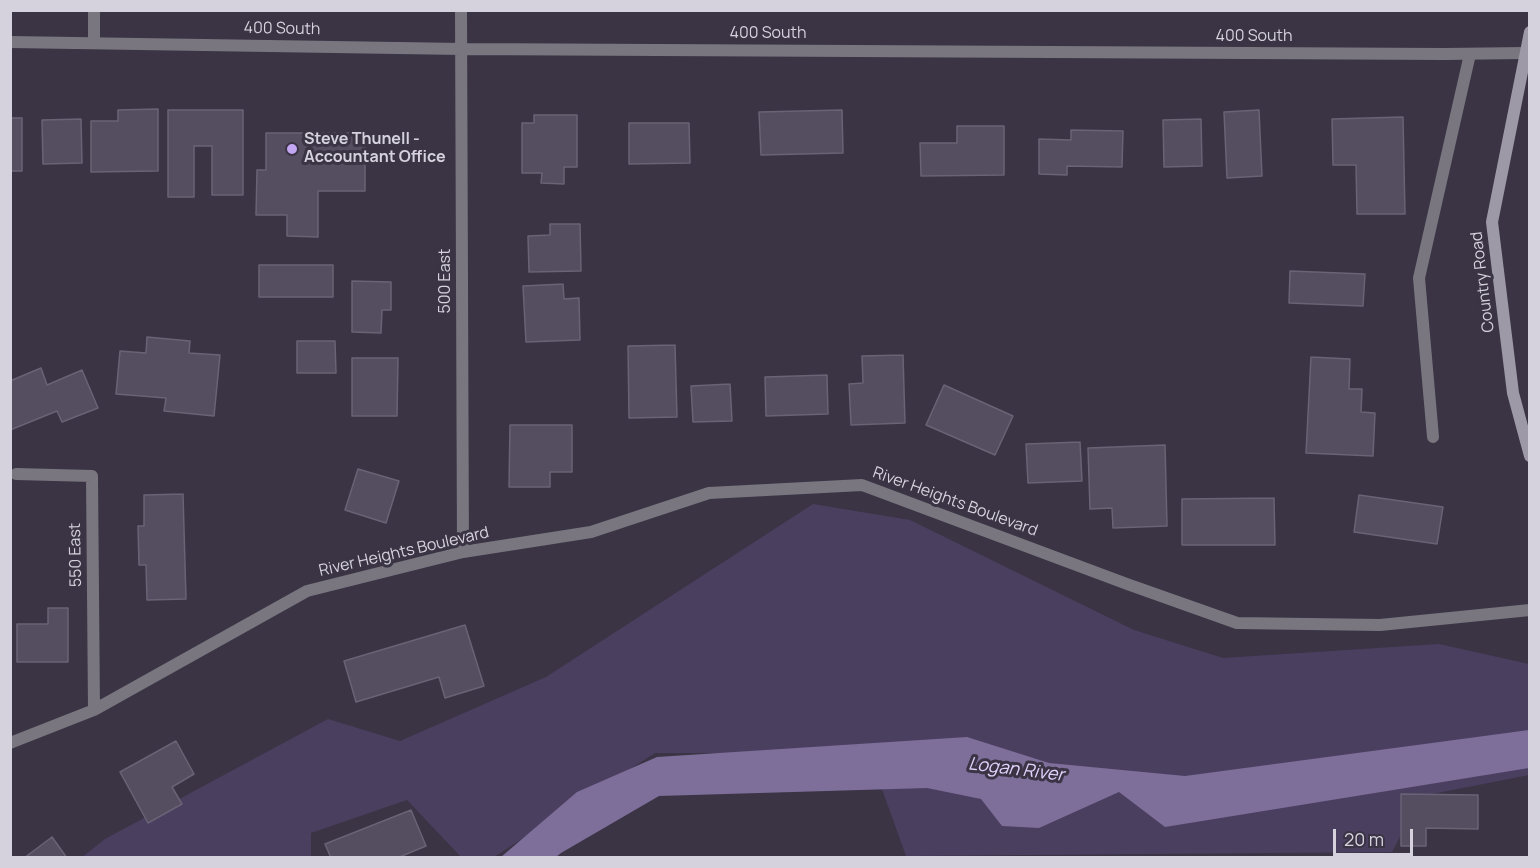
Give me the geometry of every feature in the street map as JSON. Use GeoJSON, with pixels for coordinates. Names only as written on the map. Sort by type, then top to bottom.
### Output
{"type":"FeatureCollection","features":[{"type":"Feature","properties":{"kind":"street"},"geometry":{"type":"LineString","coordinates":[[94,10],[94,42]]}},
{"type":"Feature","properties":{"kind":"street","name":"500 East"},"geometry":{"type":"LineString","coordinates":[[461,10],[463,552]]}},
{"type":"Feature","properties":{"kind":"street","name":"Country Road"},"geometry":{"type":"LineString","coordinates":[[1530,32],[1492,222],[1513,393],[1530,456]]}},
{"type":"Feature","properties":{"kind":"street","name":"400 South"},"geometry":{"type":"LineString","coordinates":[[10,42],[462,49],[1525,53]]}},
{"type":"Feature","properties":{"kind":"street"},"geometry":{"type":"LineString","coordinates":[[1433,437],[1419,278],[1470,54]]}},
{"type":"Feature","properties":{"kind":"street","name":"550 East"},"geometry":{"type":"LineString","coordinates":[[16,474],[92,476],[94,710]]}},
{"type":"Feature","properties":{"kind":"street","name":"River Heights Boulevard"},"geometry":{"type":"LineString","coordinates":[[10,743],[94,710],[307,591],[463,552],[591,532],[709,493],[862,484],[1237,623],[1380,625],[1530,610]]}},
{"type":"Feature","properties":{"kind":"shaded area"},"geometry":{"type":"Polygon","coordinates":[[[813,504],[910,520],[1134,630],[1223,658],[1439,644],[1529,664],[1529,775],[1422,796],[1392,852],[906,856],[869,753],[655,753],[494,857],[461,857],[407,800],[311,833],[311,857],[81,858],[105,839],[328,719],[400,741],[546,677],[813,504]]]}},
{"type":"Feature","properties":{"kind":"water","name":"Logan River"},"geometry":{"type":"Polygon","coordinates":[[[1529,730],[1529,768],[1165,827],[1119,792],[1039,828],[1002,826],[981,799],[927,788],[659,796],[556,857],[501,857],[577,792],[657,757],[967,737],[1049,763],[1185,776],[1529,730]]]}},
{"type":"Feature","properties":{"kind":"building"},"geometry":{"type":"Polygon","coordinates":[[[158,109],[158,171],[91,172],[91,121],[118,121],[118,110],[158,109]]]}},
{"type":"Feature","properties":{"kind":"building"},"geometry":{"type":"Polygon","coordinates":[[[168,110],[243,110],[243,195],[212,195],[212,146],[194,146],[194,197],[168,197],[168,110]]]}},
{"type":"Feature","properties":{"kind":"building"},"geometry":{"type":"Polygon","coordinates":[[[842,110],[843,153],[761,155],[759,112],[842,110]]]}},
{"type":"Feature","properties":{"kind":"building"},"geometry":{"type":"Polygon","coordinates":[[[1259,110],[1262,176],[1227,178],[1224,112],[1259,110]]]}},
{"type":"Feature","properties":{"kind":"building"},"geometry":{"type":"Polygon","coordinates":[[[534,115],[577,115],[577,167],[564,167],[564,184],[541,183],[542,173],[522,173],[522,123],[534,123],[534,115]]]}},
{"type":"Feature","properties":{"kind":"building"},"geometry":{"type":"Polygon","coordinates":[[[1403,117],[1405,214],[1357,214],[1356,165],[1333,165],[1332,119],[1403,117]]]}},
{"type":"Feature","properties":{"kind":"building"},"geometry":{"type":"Polygon","coordinates":[[[10,118],[22,118],[22,171],[10,171],[10,118]]]}},
{"type":"Feature","properties":{"kind":"building"},"geometry":{"type":"Polygon","coordinates":[[[81,119],[82,163],[43,164],[42,120],[81,119]]]}},
{"type":"Feature","properties":{"kind":"building"},"geometry":{"type":"Polygon","coordinates":[[[1201,119],[1202,166],[1164,167],[1163,120],[1201,119]]]}},
{"type":"Feature","properties":{"kind":"building"},"geometry":{"type":"Polygon","coordinates":[[[629,123],[689,123],[690,163],[629,164],[629,123]]]}},
{"type":"Feature","properties":{"kind":"building"},"geometry":{"type":"Polygon","coordinates":[[[957,126],[1004,126],[1004,175],[921,176],[920,143],[957,143],[957,126]]]}},
{"type":"Feature","properties":{"kind":"building"},"geometry":{"type":"Polygon","coordinates":[[[1071,130],[1123,131],[1122,167],[1067,166],[1067,175],[1039,174],[1039,139],[1071,140],[1071,130]]]}},
{"type":"Feature","properties":{"kind":"building"},"geometry":{"type":"Polygon","coordinates":[[[266,133],[365,133],[365,191],[318,191],[318,237],[287,236],[287,215],[256,215],[257,170],[266,170],[266,133]]]}},
{"type":"Feature","properties":{"kind":"building"},"geometry":{"type":"Polygon","coordinates":[[[550,224],[580,224],[581,271],[529,272],[528,236],[550,235],[550,224]]]}},
{"type":"Feature","properties":{"kind":"building"},"geometry":{"type":"Polygon","coordinates":[[[259,265],[333,265],[333,297],[259,297],[259,265]]]}},
{"type":"Feature","properties":{"kind":"building"},"geometry":{"type":"Polygon","coordinates":[[[1290,271],[1365,274],[1363,306],[1289,303],[1290,271]]]}},
{"type":"Feature","properties":{"kind":"building"},"geometry":{"type":"Polygon","coordinates":[[[352,281],[391,282],[391,310],[382,310],[381,333],[352,332],[352,281]]]}},
{"type":"Feature","properties":{"kind":"building"},"geometry":{"type":"Polygon","coordinates":[[[563,284],[564,299],[579,298],[580,340],[526,342],[523,286],[563,284]]]}},
{"type":"Feature","properties":{"kind":"building"},"geometry":{"type":"Polygon","coordinates":[[[147,337],[190,341],[189,353],[220,355],[214,416],[164,411],[166,398],[116,394],[120,351],[146,353],[147,337]]]}},
{"type":"Feature","properties":{"kind":"building"},"geometry":{"type":"Polygon","coordinates":[[[297,341],[335,341],[336,373],[297,373],[297,341]]]}},
{"type":"Feature","properties":{"kind":"building"},"geometry":{"type":"Polygon","coordinates":[[[675,345],[677,417],[629,418],[628,346],[675,345]]]}},
{"type":"Feature","properties":{"kind":"building"},"geometry":{"type":"Polygon","coordinates":[[[903,355],[905,423],[851,425],[849,384],[863,383],[862,356],[903,355]]]}},
{"type":"Feature","properties":{"kind":"building"},"geometry":{"type":"Polygon","coordinates":[[[1311,357],[1350,359],[1349,389],[1362,389],[1361,412],[1375,413],[1373,456],[1306,453],[1311,357]]]}},
{"type":"Feature","properties":{"kind":"building"},"geometry":{"type":"Polygon","coordinates":[[[352,358],[398,358],[397,416],[352,416],[352,358]]]}},
{"type":"Feature","properties":{"kind":"building"},"geometry":{"type":"Polygon","coordinates":[[[41,368],[47,385],[82,370],[98,408],[62,422],[57,411],[10,430],[10,381],[41,368]]]}},
{"type":"Feature","properties":{"kind":"building"},"geometry":{"type":"Polygon","coordinates":[[[827,375],[828,414],[766,416],[765,377],[827,375]]]}},
{"type":"Feature","properties":{"kind":"building"},"geometry":{"type":"Polygon","coordinates":[[[730,384],[732,421],[693,422],[691,386],[730,384]]]}},
{"type":"Feature","properties":{"kind":"building"},"geometry":{"type":"Polygon","coordinates":[[[944,385],[1013,416],[995,455],[926,425],[944,385]]]}},
{"type":"Feature","properties":{"kind":"building"},"geometry":{"type":"Polygon","coordinates":[[[510,425],[572,425],[572,472],[550,472],[550,487],[509,487],[510,425]]]}},
{"type":"Feature","properties":{"kind":"building"},"geometry":{"type":"Polygon","coordinates":[[[1080,442],[1082,481],[1028,483],[1026,444],[1080,442]]]}},
{"type":"Feature","properties":{"kind":"building"},"geometry":{"type":"Polygon","coordinates":[[[1165,445],[1167,526],[1113,528],[1112,508],[1090,509],[1088,448],[1165,445]]]}},
{"type":"Feature","properties":{"kind":"building"},"geometry":{"type":"Polygon","coordinates":[[[358,469],[399,481],[386,523],[345,510],[358,469]]]}},
{"type":"Feature","properties":{"kind":"building"},"geometry":{"type":"Polygon","coordinates":[[[183,494],[186,599],[147,600],[146,565],[139,565],[138,526],[144,526],[144,495],[183,494]]]}},
{"type":"Feature","properties":{"kind":"building"},"geometry":{"type":"Polygon","coordinates":[[[1359,495],[1443,507],[1437,544],[1354,532],[1359,495]]]}},
{"type":"Feature","properties":{"kind":"building"},"geometry":{"type":"Polygon","coordinates":[[[1274,498],[1275,545],[1182,545],[1182,499],[1274,498]]]}},
{"type":"Feature","properties":{"kind":"building"},"geometry":{"type":"Polygon","coordinates":[[[48,608],[68,608],[68,662],[17,662],[17,624],[48,624],[48,608]]]}},
{"type":"Feature","properties":{"kind":"building"},"geometry":{"type":"Polygon","coordinates":[[[465,625],[484,686],[445,698],[439,677],[356,702],[344,661],[465,625]]]}},
{"type":"Feature","properties":{"kind":"building"},"geometry":{"type":"Polygon","coordinates":[[[176,741],[194,774],[172,787],[182,804],[148,823],[120,772],[176,741]]]}},
{"type":"Feature","properties":{"kind":"building"},"geometry":{"type":"Polygon","coordinates":[[[1401,794],[1478,795],[1478,829],[1426,828],[1426,846],[1401,846],[1401,794]]]}},
{"type":"Feature","properties":{"kind":"building"},"geometry":{"type":"Polygon","coordinates":[[[411,810],[426,846],[397,858],[331,858],[325,844],[411,810]]]}},
{"type":"Feature","properties":{"kind":"building"},"geometry":{"type":"Polygon","coordinates":[[[52,837],[67,858],[24,858],[52,837]]]}},
{"type":"Feature","properties":{"kind":"place","name":"Steve Thunell - Accountant Office"},"geometry":{"type":"Point","coordinates":[292,149]}}]}
